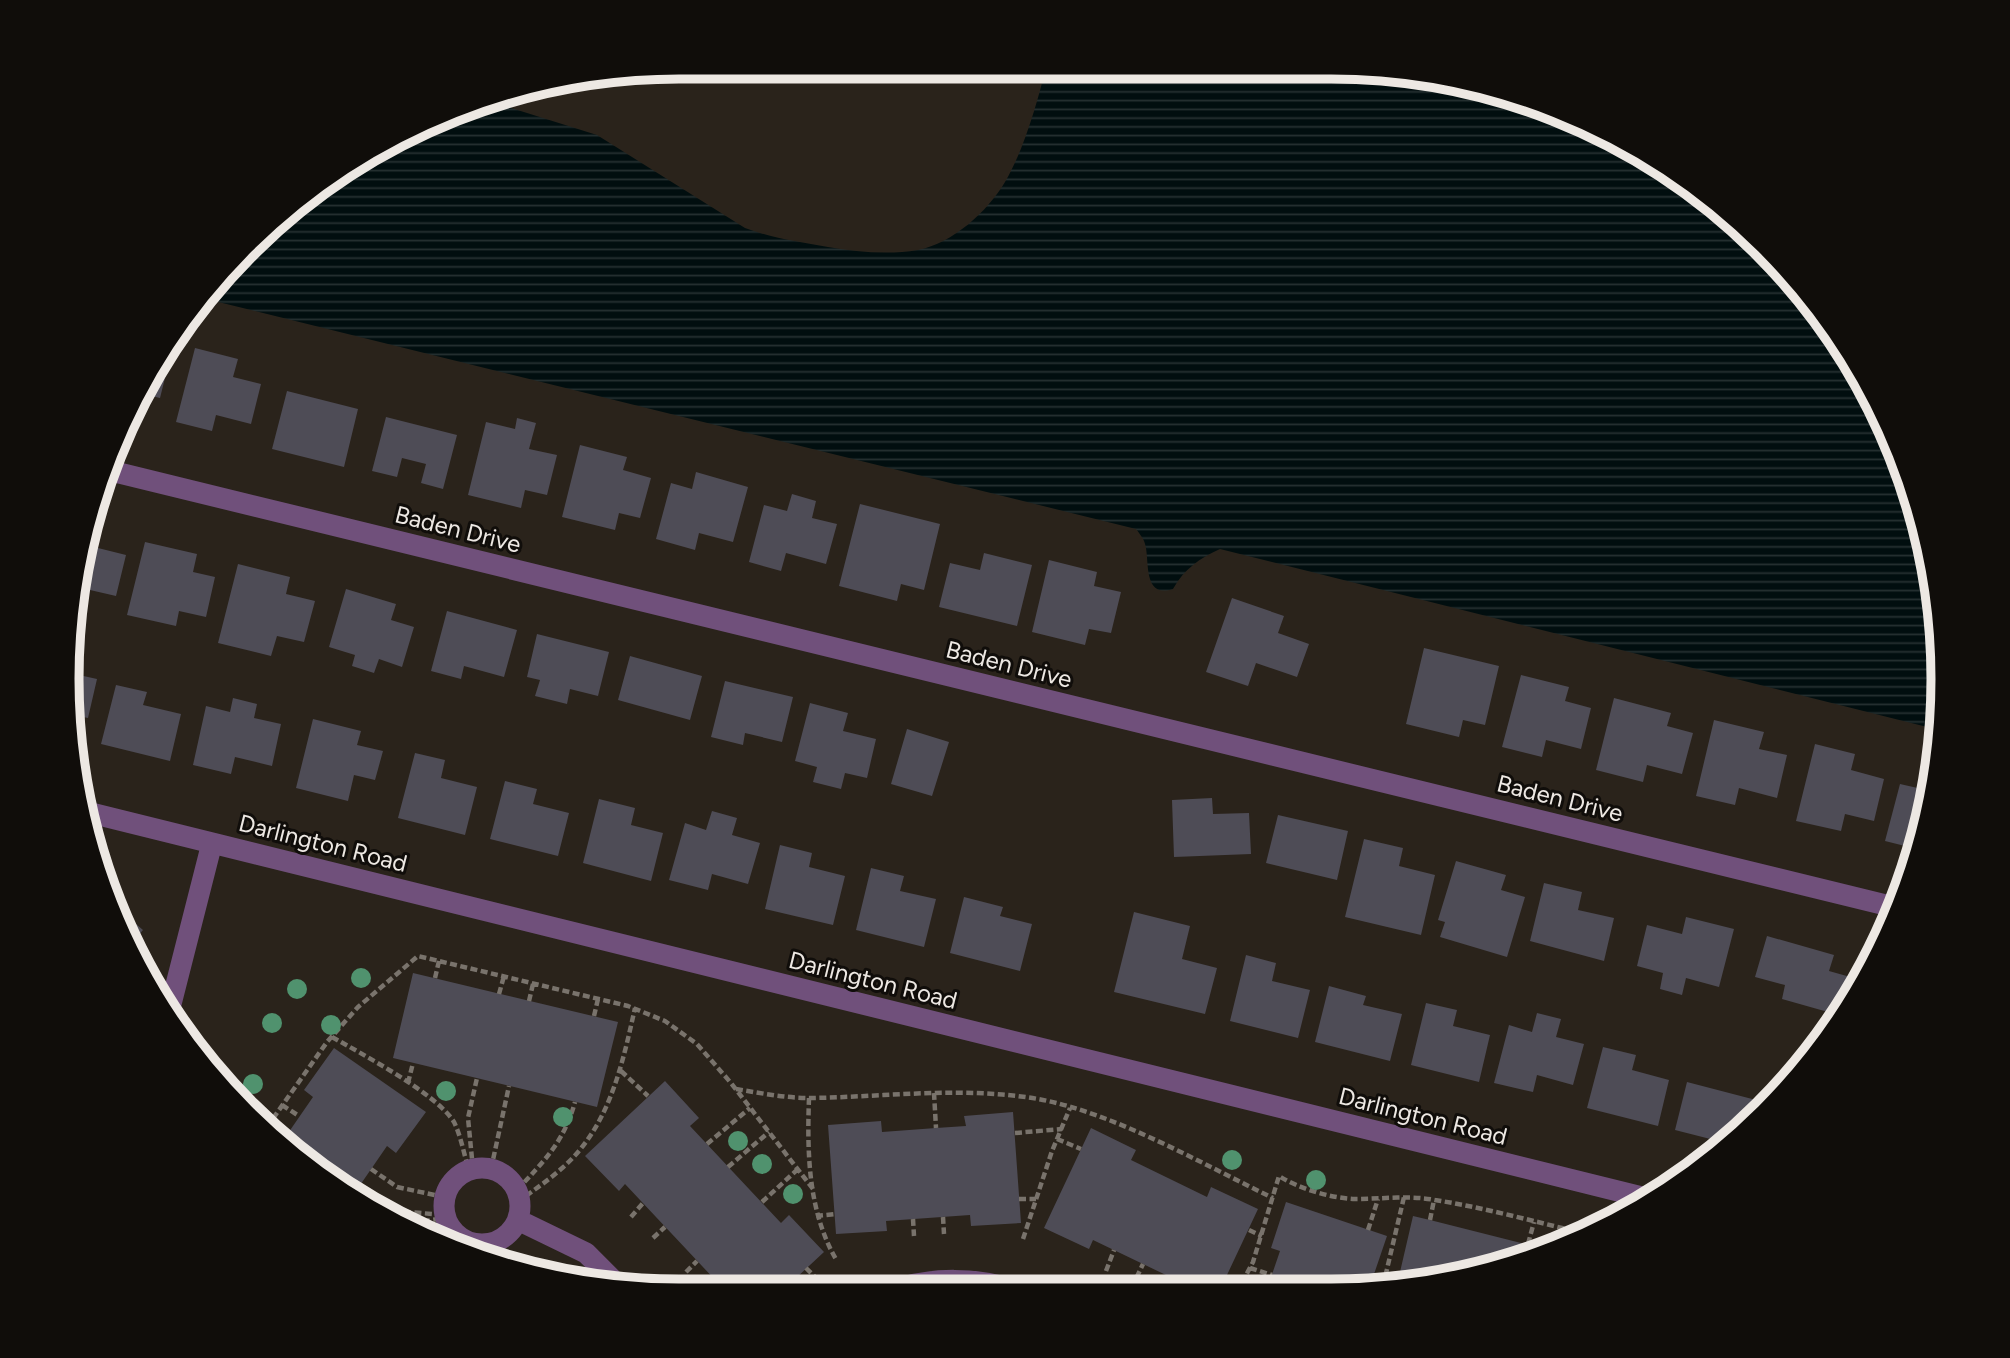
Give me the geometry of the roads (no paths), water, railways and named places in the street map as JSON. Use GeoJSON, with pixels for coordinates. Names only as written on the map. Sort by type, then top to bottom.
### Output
{"type":"FeatureCollection","features":[{"type":"Feature","properties":{"kind":"street","name":"Baden Drive"},"geometry":{"type":"LineString","coordinates":[[116,472],[1887,905]]}},
{"type":"Feature","properties":{"kind":"street","name":"Darlington Road"},"geometry":{"type":"LineString","coordinates":[[94,814],[1636,1196]]}},
{"type":"Feature","properties":{"kind":"street"},"geometry":{"type":"LineString","coordinates":[[172,1000],[212,843]]}},
{"type":"Feature","properties":{"kind":"street"},"geometry":{"type":"LineString","coordinates":[[457,1237],[445,1210],[449,1186],[457,1176],[478,1169],[505,1175],[518,1204],[586,1253],[608,1275]]}},
{"type":"Feature","properties":{"kind":"street"},"geometry":{"type":"LineString","coordinates":[[477,1244],[490,1244],[512,1232],[518,1204]]}}]}
